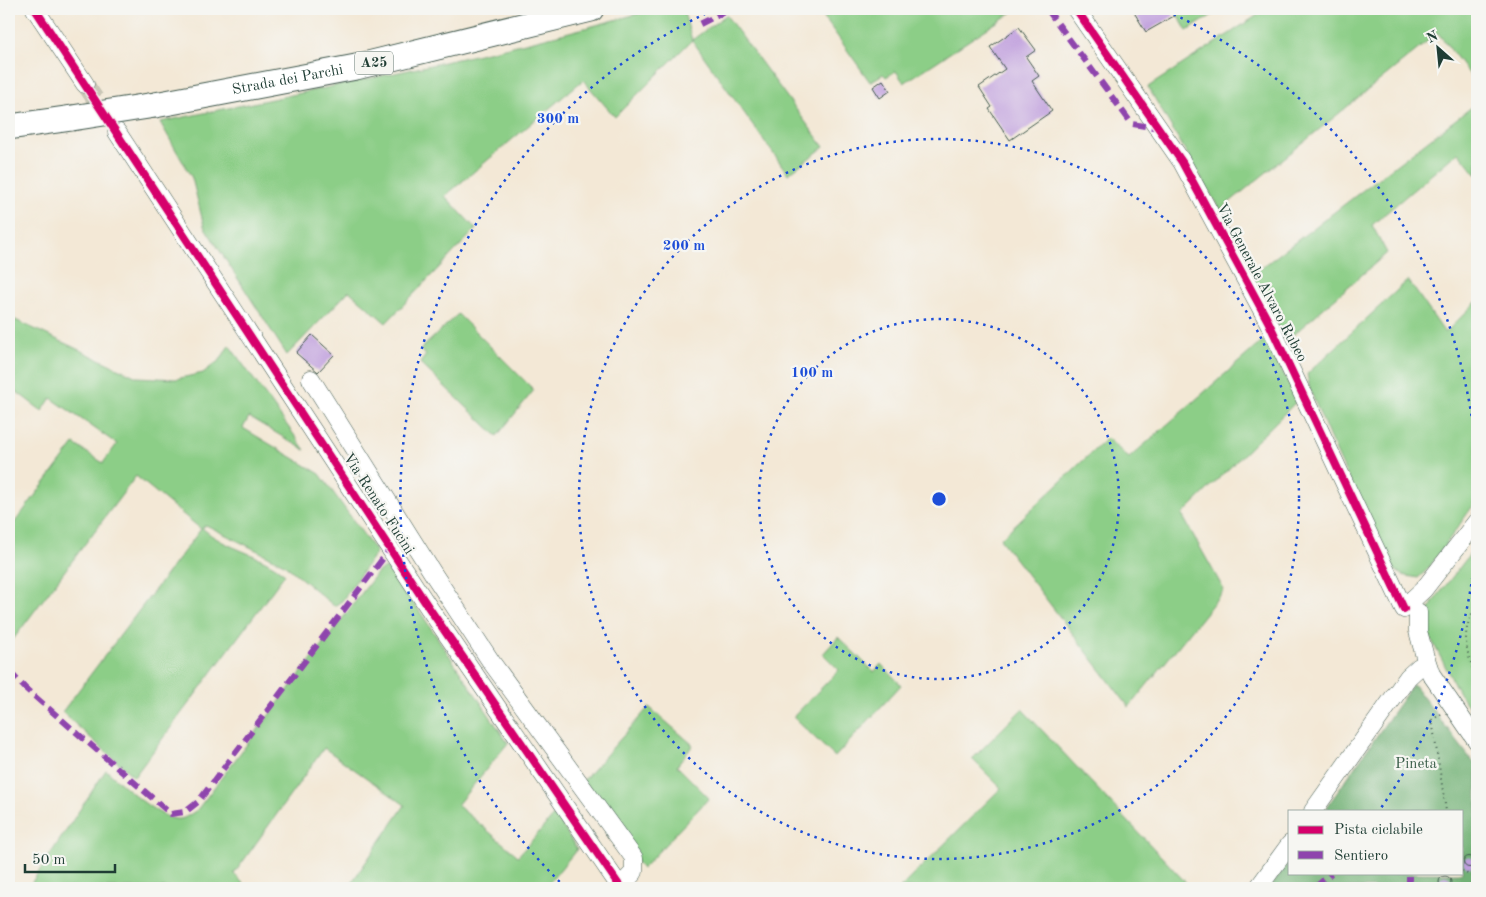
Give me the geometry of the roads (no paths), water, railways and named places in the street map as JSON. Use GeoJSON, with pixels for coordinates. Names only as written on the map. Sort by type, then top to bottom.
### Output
{"type":"FeatureCollection","features":[{"type":"Feature","properties":{"kind":"highway","name":"Strada dei Parchi"},"geometry":{"type":"LineString","coordinates":[[150,98],[531,9]]}},
{"type":"Feature","properties":{"kind":"highway","name":"Strada dei Parchi"},"geometry":{"type":"LineString","coordinates":[[9,127],[68,111],[356,67],[591,9]]}},
{"type":"Feature","properties":{"kind":"highway","name":"Strada dei Parchi"},"geometry":{"type":"LineString","coordinates":[[9,111],[68,111]]}},
{"type":"Feature","properties":{"kind":"street"},"geometry":{"type":"LineString","coordinates":[[35,9],[84,84]]}},
{"type":"Feature","properties":{"kind":"street","name":"Via Generale Alvaro Rubeo"},"geometry":{"type":"LineString","coordinates":[[1076,9],[1182,162],[1268,321],[1393,586],[1413,604]]}},
{"type":"Feature","properties":{"kind":"street","name":"Via Renato Fucini"},"geometry":{"type":"LineString","coordinates":[[117,132],[430,608],[620,888]]}},
{"type":"Feature","properties":{"kind":"street"},"geometry":{"type":"LineString","coordinates":[[311,379],[472,634],[559,758],[634,858],[634,872],[620,888]]}},
{"type":"Feature","properties":{"kind":"street"},"geometry":{"type":"LineString","coordinates":[[1477,521],[1413,604],[1412,632],[1420,665],[1477,741]]}},
{"type":"Feature","properties":{"kind":"street"},"geometry":{"type":"LineString","coordinates":[[1314,810],[1420,665]]}},
{"type":"Feature","properties":{"kind":"street"},"geometry":{"type":"LineString","coordinates":[[1258,888],[1288,847]]}},
{"type":"Feature","properties":{"kind":"tunnel"},"geometry":{"type":"LineString","coordinates":[[85,84],[110,121]]}},
{"type":"Feature","properties":{"kind":"park label","name":"Pineta"},"geometry":{"type":"Point","coordinates":[1416,764]}}]}
